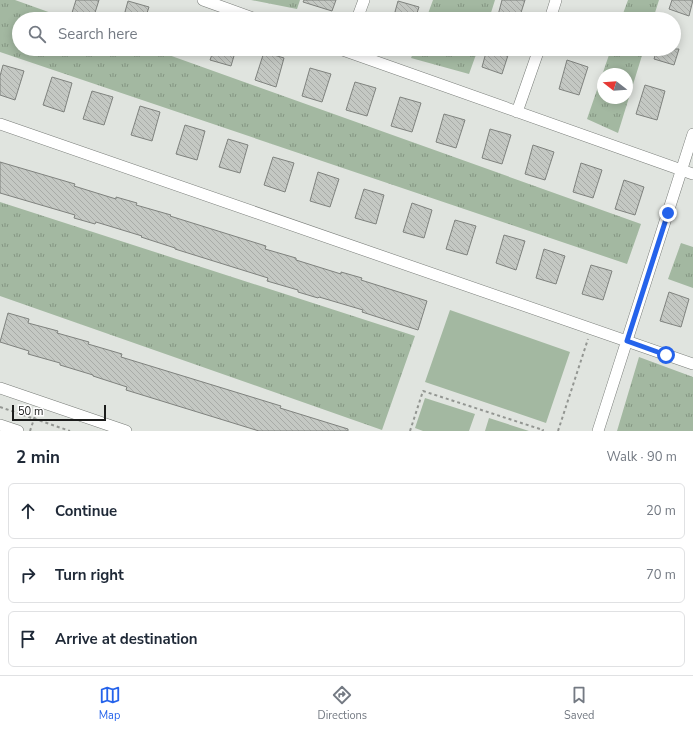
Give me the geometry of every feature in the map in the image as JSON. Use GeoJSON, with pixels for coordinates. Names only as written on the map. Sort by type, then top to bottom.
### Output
{"type":"FeatureCollection","features":[{"type":"Feature","properties":{"kind":"street"},"geometry":{"type":"LineString","coordinates":[[203,0],[236,12]]}},
{"type":"Feature","properties":{"kind":"street"},"geometry":{"type":"LineString","coordinates":[[360,12],[364,0]]}},
{"type":"Feature","properties":{"kind":"street"},"geometry":{"type":"LineString","coordinates":[[552,12],[556,0]]}},
{"type":"Feature","properties":{"kind":"street"},"geometry":{"type":"LineString","coordinates":[[361,56],[693,174]]}},
{"type":"Feature","properties":{"kind":"street"},"geometry":{"type":"LineString","coordinates":[[517,112],[537,56]]}},
{"type":"Feature","properties":{"kind":"street"},"geometry":{"type":"LineString","coordinates":[[0,124],[693,364]]}},
{"type":"Feature","properties":{"kind":"street"},"geometry":{"type":"LineString","coordinates":[[598,431],[693,134]]}},
{"type":"Feature","properties":{"kind":"street"},"geometry":{"type":"LineString","coordinates":[[0,388],[126,431]]}},
{"type":"Feature","properties":{"kind":"street"},"geometry":{"type":"LineString","coordinates":[[0,425],[18,431]]}},
{"type":"Feature","properties":{"kind":"path"},"geometry":{"type":"LineString","coordinates":[[558,431],[591,329]]}},
{"type":"Feature","properties":{"kind":"path"},"geometry":{"type":"LineString","coordinates":[[410,431],[423,391],[543,430],[542,431]]}},
{"type":"Feature","properties":{"kind":"path"},"geometry":{"type":"LineString","coordinates":[[30,431],[40,402]]}},
{"type":"Feature","properties":{"kind":"path"},"geometry":{"type":"LineString","coordinates":[[0,407],[70,431]]}},
{"type":"Feature","properties":{"kind":"green space"},"geometry":{"type":"Polygon","coordinates":[[[0,0],[15,0],[48,12],[12,12],[12,56],[172,56],[641,224],[627,264],[0,52],[0,0]]]}},
{"type":"Feature","properties":{"kind":"green space"},"geometry":{"type":"Polygon","coordinates":[[[251,0],[300,0],[297,9],[251,0]]]}},
{"type":"Feature","properties":{"kind":"green space"},"geometry":{"type":"Polygon","coordinates":[[[433,0],[495,0],[491,12],[429,12],[433,0]]]}},
{"type":"Feature","properties":{"kind":"green space"},"geometry":{"type":"Polygon","coordinates":[[[628,0],[659,0],[655,12],[624,12],[628,0]]]}},
{"type":"Feature","properties":{"kind":"green space"},"geometry":{"type":"Polygon","coordinates":[[[412,56],[475,56],[469,74],[411,58],[412,56]]]}},
{"type":"Feature","properties":{"kind":"green space"},"geometry":{"type":"Polygon","coordinates":[[[609,56],[642,56],[633,85],[633,68],[604,68],[609,56]]]}},
{"type":"Feature","properties":{"kind":"green space"},"geometry":{"type":"Polygon","coordinates":[[[597,90],[597,104],[627,104],[618,133],[587,119],[597,90]]]}},
{"type":"Feature","properties":{"kind":"green space"},"geometry":{"type":"Polygon","coordinates":[[[0,202],[415,336],[382,430],[0,296],[0,202]]]}},
{"type":"Feature","properties":{"kind":"green space"},"geometry":{"type":"Polygon","coordinates":[[[681,243],[693,247],[693,288],[668,279],[681,243]]]}},
{"type":"Feature","properties":{"kind":"green space"},"geometry":{"type":"Polygon","coordinates":[[[450,310],[570,352],[546,423],[425,382],[450,310]]]}},
{"type":"Feature","properties":{"kind":"green space"},"geometry":{"type":"Polygon","coordinates":[[[639,357],[693,377],[693,431],[617,431],[639,357]]]}},
{"type":"Feature","properties":{"kind":"green space"},"geometry":{"type":"Polygon","coordinates":[[[425,398],[475,414],[469,431],[423,431],[415,428],[425,398]]]}},
{"type":"Feature","properties":{"kind":"green space"},"geometry":{"type":"Polygon","coordinates":[[[489,418],[529,431],[485,431],[489,418]]]}},
{"type":"Feature","properties":{"kind":"building"},"geometry":{"type":"Polygon","coordinates":[[[76,0],[99,0],[95,12],[72,12],[76,0]]]}},
{"type":"Feature","properties":{"kind":"building"},"geometry":{"type":"Polygon","coordinates":[[[304,0],[336,0],[332,11],[303,2],[304,0]]]}},
{"type":"Feature","properties":{"kind":"building"},"geometry":{"type":"Polygon","coordinates":[[[502,0],[525,0],[521,12],[499,12],[502,0]]]}},
{"type":"Feature","properties":{"kind":"building"},"geometry":{"type":"Polygon","coordinates":[[[672,0],[693,0],[689,16],[669,9],[672,0]]]}},
{"type":"Feature","properties":{"kind":"building"},"geometry":{"type":"Polygon","coordinates":[[[128,1],[149,7],[147,12],[125,12],[128,1]]]}},
{"type":"Feature","properties":{"kind":"building"},"geometry":{"type":"Polygon","coordinates":[[[398,1],[419,7],[417,12],[395,12],[398,1]]]}},
{"type":"Feature","properties":{"kind":"building"},"geometry":{"type":"Polygon","coordinates":[[[211,56],[234,56],[231,66],[210,60],[211,56]]]}},
{"type":"Feature","properties":{"kind":"building"},"geometry":{"type":"Polygon","coordinates":[[[263,56],[277,56],[284,58],[276,87],[255,80],[263,56]]]}},
{"type":"Feature","properties":{"kind":"building"},"geometry":{"type":"Polygon","coordinates":[[[485,56],[508,56],[502,74],[482,67],[485,56]]]}},
{"type":"Feature","properties":{"kind":"building"},"geometry":{"type":"Polygon","coordinates":[[[655,56],[677,56],[674,65],[654,59],[655,56]]]}},
{"type":"Feature","properties":{"kind":"building"},"geometry":{"type":"Polygon","coordinates":[[[567,60],[588,67],[579,95],[559,89],[567,60]]]}},
{"type":"Feature","properties":{"kind":"building"},"geometry":{"type":"Polygon","coordinates":[[[3,65],[24,71],[15,100],[0,95],[0,76],[3,65]]]}},
{"type":"Feature","properties":{"kind":"building"},"geometry":{"type":"Polygon","coordinates":[[[310,68],[331,74],[322,102],[302,96],[310,68]]]}},
{"type":"Feature","properties":{"kind":"building"},"geometry":{"type":"Polygon","coordinates":[[[52,77],[72,83],[64,112],[43,105],[52,77]]]}},
{"type":"Feature","properties":{"kind":"building"},"geometry":{"type":"Polygon","coordinates":[[[355,82],[376,88],[367,116],[346,110],[355,82]]]}},
{"type":"Feature","properties":{"kind":"building"},"geometry":{"type":"Polygon","coordinates":[[[645,85],[665,91],[657,120],[636,114],[645,85]]]}},
{"type":"Feature","properties":{"kind":"building"},"geometry":{"type":"Polygon","coordinates":[[[92,91],[113,97],[104,125],[83,119],[92,91]]]}},
{"type":"Feature","properties":{"kind":"building"},"geometry":{"type":"Polygon","coordinates":[[[400,97],[421,103],[412,132],[391,126],[400,97]]]}},
{"type":"Feature","properties":{"kind":"building"},"geometry":{"type":"Polygon","coordinates":[[[140,106],[160,112],[152,141],[131,135],[140,106]]]}},
{"type":"Feature","properties":{"kind":"building"},"geometry":{"type":"Polygon","coordinates":[[[444,114],[465,120],[456,148],[436,142],[444,114]]]}},
{"type":"Feature","properties":{"kind":"building"},"geometry":{"type":"Polygon","coordinates":[[[185,125],[205,131],[197,160],[176,154],[185,125]]]}},
{"type":"Feature","properties":{"kind":"building"},"geometry":{"type":"Polygon","coordinates":[[[490,129],[511,135],[502,164],[482,158],[490,129]]]}},
{"type":"Feature","properties":{"kind":"building"},"geometry":{"type":"Polygon","coordinates":[[[228,139],[248,145],[240,173],[219,167],[228,139]]]}},
{"type":"Feature","properties":{"kind":"building"},"geometry":{"type":"Polygon","coordinates":[[[533,145],[554,152],[545,180],[525,174],[533,145]]]}},
{"type":"Feature","properties":{"kind":"building"},"geometry":{"type":"Polygon","coordinates":[[[273,157],[294,163],[285,192],[264,185],[273,157]]]}},
{"type":"Feature","properties":{"kind":"building"},"geometry":{"type":"Polygon","coordinates":[[[0,162],[75,184],[74,186],[116,199],[116,197],[137,203],[136,205],[266,246],[265,249],[296,258],[296,260],[341,274],[341,272],[362,278],[361,280],[427,301],[418,330],[362,312],[363,310],[298,292],[298,290],[267,281],[268,278],[175,249],[141,237],[142,236],[96,222],[95,224],[74,218],[75,215],[0,193],[0,162]]]}},
{"type":"Feature","properties":{"kind":"building"},"geometry":{"type":"Polygon","coordinates":[[[581,163],[602,170],[593,198],[573,192],[581,163]]]}},
{"type":"Feature","properties":{"kind":"building"},"geometry":{"type":"Polygon","coordinates":[[[318,172],[339,179],[330,207],[310,201],[318,172]]]}},
{"type":"Feature","properties":{"kind":"building"},"geometry":{"type":"Polygon","coordinates":[[[624,180],[644,187],[635,215],[615,209],[624,180]]]}},
{"type":"Feature","properties":{"kind":"building"},"geometry":{"type":"Polygon","coordinates":[[[364,189],[384,195],[376,224],[355,218],[364,189]]]}},
{"type":"Feature","properties":{"kind":"building"},"geometry":{"type":"Polygon","coordinates":[[[412,203],[432,210],[424,238],[403,232],[412,203]]]}},
{"type":"Feature","properties":{"kind":"building"},"geometry":{"type":"Polygon","coordinates":[[[455,220],[476,226],[467,255],[446,249],[455,220]]]}},
{"type":"Feature","properties":{"kind":"building"},"geometry":{"type":"Polygon","coordinates":[[[504,235],[525,241],[516,270],[496,263],[504,235]]]}},
{"type":"Feature","properties":{"kind":"building"},"geometry":{"type":"Polygon","coordinates":[[[544,249],[565,256],[556,284],[536,278],[544,249]]]}},
{"type":"Feature","properties":{"kind":"building"},"geometry":{"type":"Polygon","coordinates":[[[591,265],[612,271],[603,300],[582,294],[591,265]]]}},
{"type":"Feature","properties":{"kind":"building"},"geometry":{"type":"Polygon","coordinates":[[[669,292],[689,299],[681,327],[660,321],[669,292]]]}},
{"type":"Feature","properties":{"kind":"building"},"geometry":{"type":"Polygon","coordinates":[[[8,313],[29,319],[28,323],[58,331],[57,333],[89,342],[88,344],[122,354],[121,357],[281,406],[280,408],[348,429],[348,431],[259,431],[126,390],[127,387],[60,365],[60,363],[28,354],[29,351],[0,342],[8,313]]]}},
{"type":"Feature","properties":{"kind":"route"},"geometry":{"type":"LineString","coordinates":[[666,355],[627,341],[668,213]]}}]}
